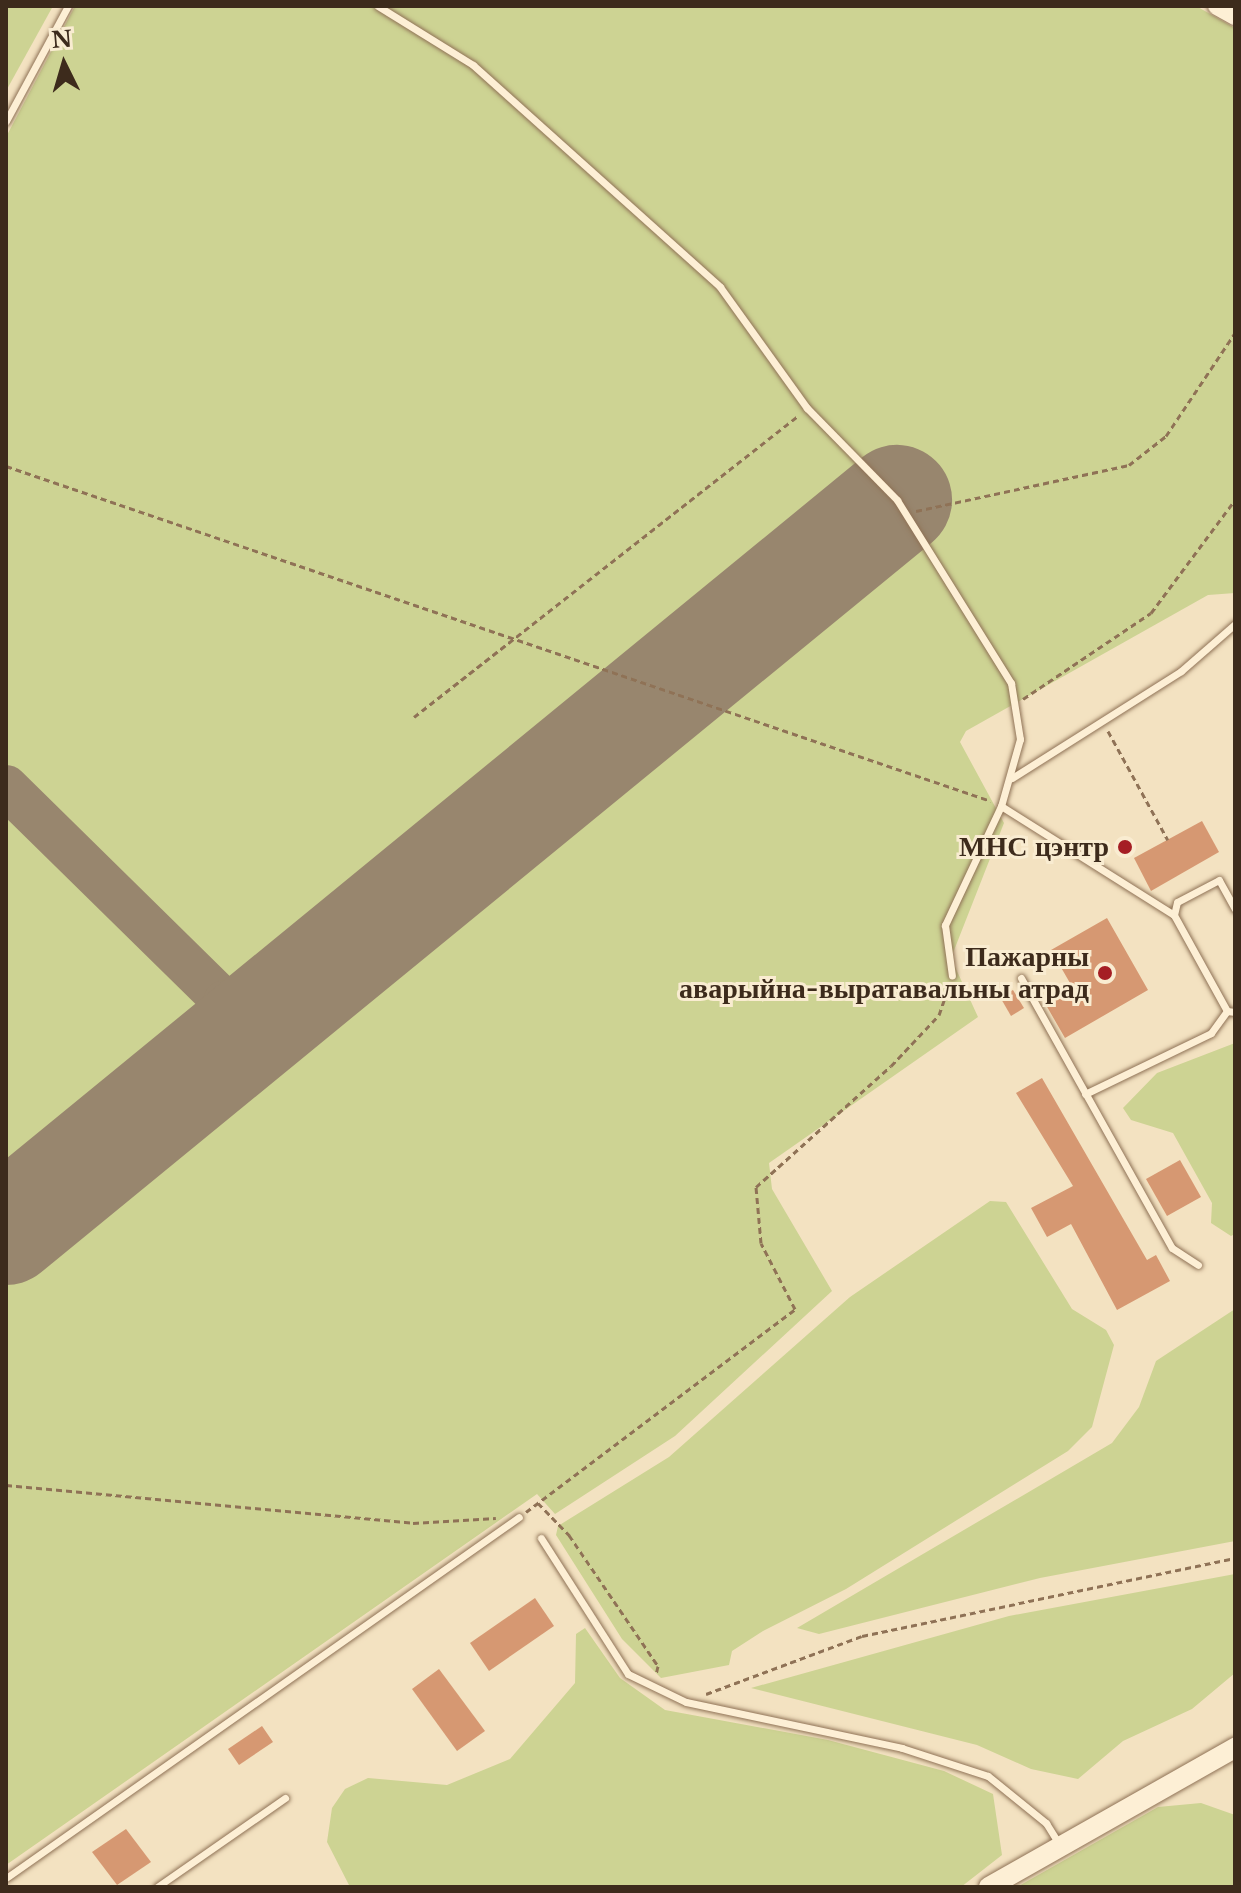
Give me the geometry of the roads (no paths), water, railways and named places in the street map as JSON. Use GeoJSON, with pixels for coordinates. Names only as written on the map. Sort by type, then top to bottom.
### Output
{"type":"FeatureCollection","features":[{"type":"Feature","properties":{"kind":"main road"},"geometry":{"type":"LineString","coordinates":[[989,1887],[1235,1748]]}},
{"type":"Feature","properties":{"kind":"street"},"geometry":{"type":"LineString","coordinates":[[1217,6],[1235,16]]}},
{"type":"Feature","properties":{"kind":"lane"},"geometry":{"type":"LineString","coordinates":[[6,121],[68,6]]}},
{"type":"Feature","properties":{"kind":"lane"},"geometry":{"type":"LineString","coordinates":[[378,6],[473,65],[686,252],[720,287],[807,408],[904,513],[1018,702],[1012,778],[945,925],[952,976]]}},
{"type":"Feature","properties":{"kind":"lane"},"geometry":{"type":"LineString","coordinates":[[1012,778],[1104,723],[1235,624]]}},
{"type":"Feature","properties":{"kind":"lane"},"geometry":{"type":"LineString","coordinates":[[1001,806],[1174,915],[1231,1011],[1211,1033],[1085,1094]]}},
{"type":"Feature","properties":{"kind":"lane"},"geometry":{"type":"LineString","coordinates":[[1174,915],[1177,902],[1219,880],[1235,909]]}},
{"type":"Feature","properties":{"kind":"lane"},"geometry":{"type":"LineString","coordinates":[[1021,978],[1172,1248],[1198,1265]]}},
{"type":"Feature","properties":{"kind":"lane"},"geometry":{"type":"LineString","coordinates":[[6,1878],[519,1517]]}},
{"type":"Feature","properties":{"kind":"lane"},"geometry":{"type":"LineString","coordinates":[[541,1538],[628,1674],[686,1702],[902,1748],[988,1776],[1046,1823],[1060,1847]]}},
{"type":"Feature","properties":{"kind":"lane"},"geometry":{"type":"LineString","coordinates":[[157,1887],[285,1798]]}},
{"type":"Feature","properties":{"kind":"place","name":"МНС цэнтр"},"geometry":{"type":"Point","coordinates":[1125,847]}},
{"type":"Feature","properties":{"kind":"place","name":"Пажарны аварыйна-выратавальны атрад"},"geometry":{"type":"Point","coordinates":[1105,973]}}]}
